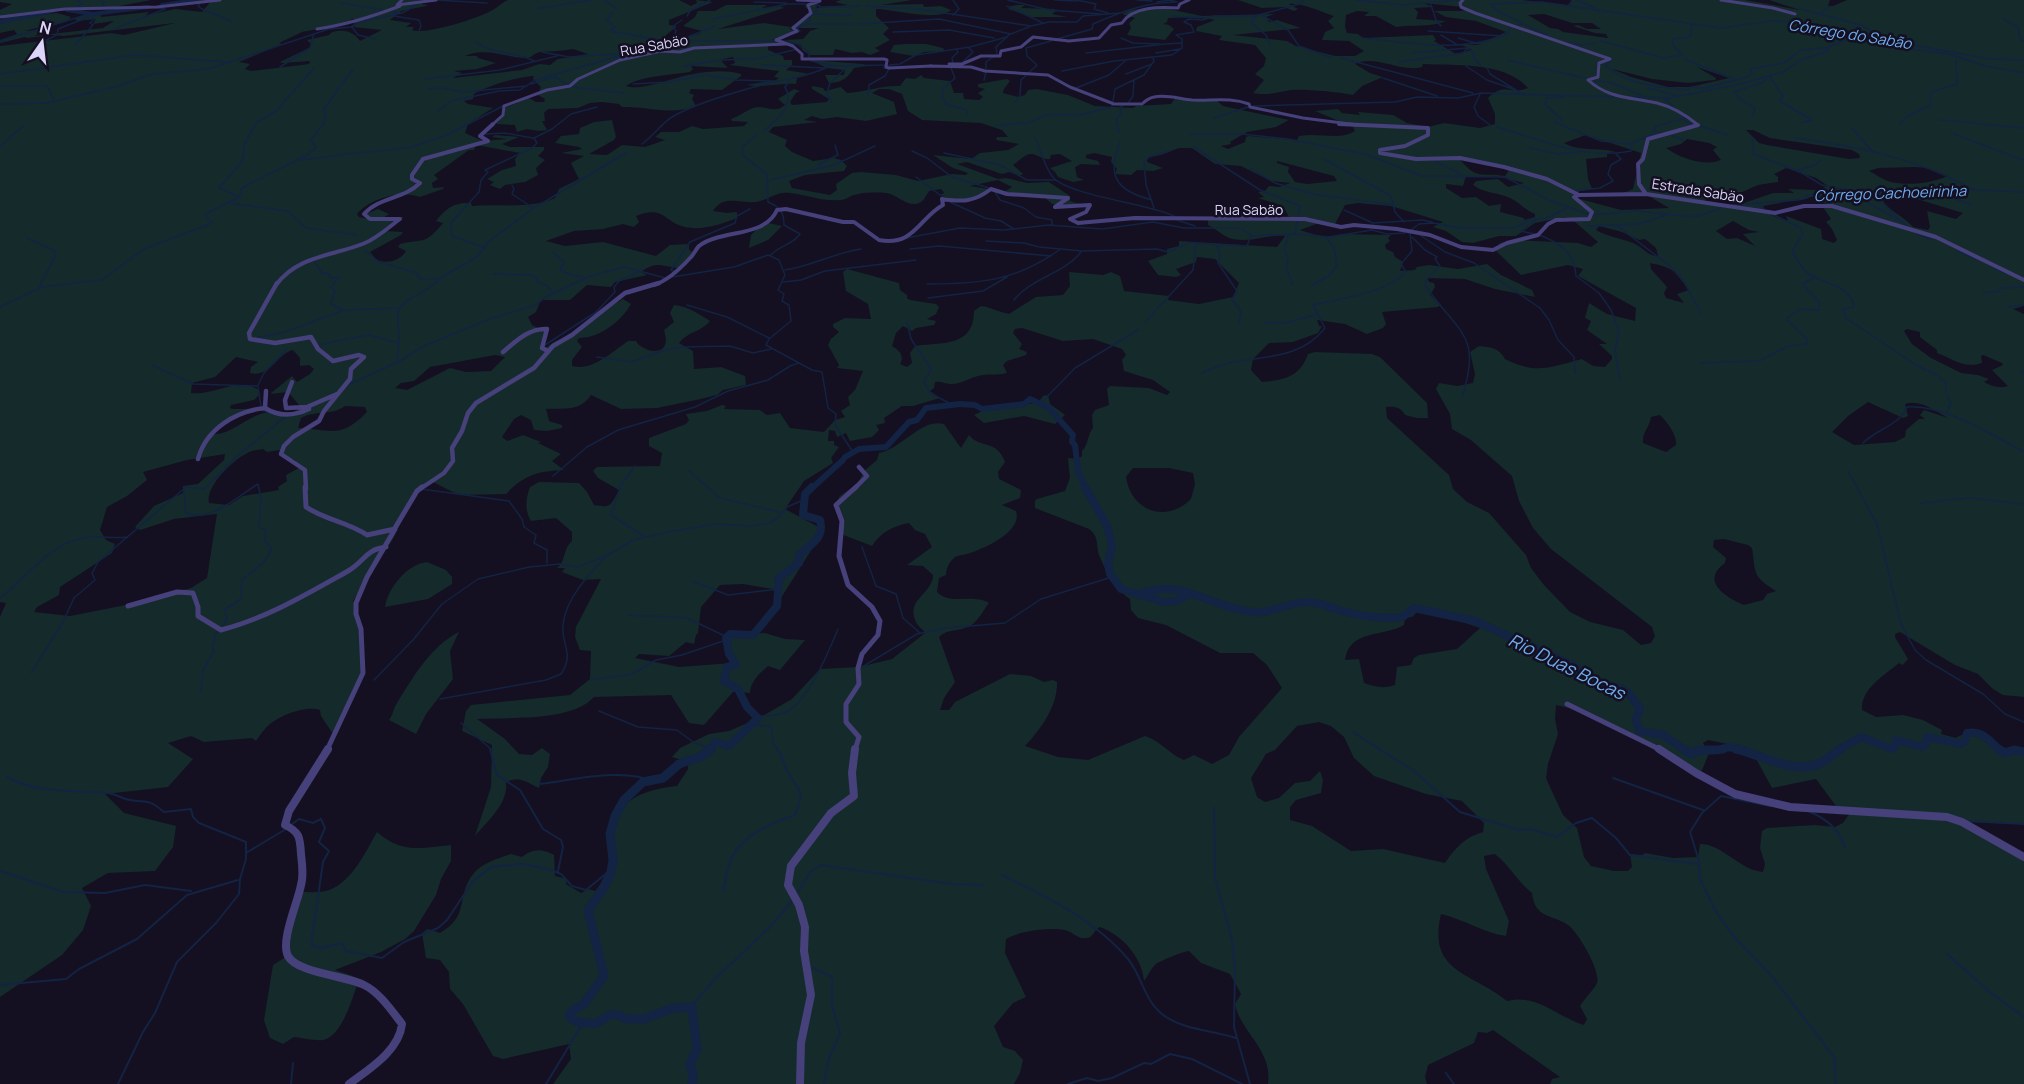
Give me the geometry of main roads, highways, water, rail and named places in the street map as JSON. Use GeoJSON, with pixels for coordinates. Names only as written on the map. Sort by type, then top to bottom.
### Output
{"type":"FeatureCollection","features":[{"type":"Feature","properties":{"kind":"waterway"},"geometry":{"type":"LineString","coordinates":[[76,0],[82,3],[77,8]]}},
{"type":"Feature","properties":{"kind":"waterway"},"geometry":{"type":"LineString","coordinates":[[101,0],[105,7]]}},
{"type":"Feature","properties":{"kind":"waterway"},"geometry":{"type":"LineString","coordinates":[[162,5],[195,0]]}},
{"type":"Feature","properties":{"kind":"waterway"},"geometry":{"type":"LineString","coordinates":[[436,0],[487,3]]}},
{"type":"Feature","properties":{"kind":"waterway"},"geometry":{"type":"LineString","coordinates":[[536,9],[591,0]]}},
{"type":"Feature","properties":{"kind":"waterway"},"geometry":{"type":"LineString","coordinates":[[604,0],[617,9]]}},
{"type":"Feature","properties":{"kind":"waterway"},"geometry":{"type":"LineString","coordinates":[[687,16],[690,11],[710,0]]}},
{"type":"Feature","properties":{"kind":"waterway"},"geometry":{"type":"LineString","coordinates":[[953,0],[959,9],[954,14]]}},
{"type":"Feature","properties":{"kind":"waterway"},"geometry":{"type":"LineString","coordinates":[[1008,0],[1049,10],[1101,14]]}},
{"type":"Feature","properties":{"kind":"waterway"},"geometry":{"type":"LineString","coordinates":[[1055,0],[1077,1]]}},
{"type":"Feature","properties":{"kind":"waterway"},"geometry":{"type":"LineString","coordinates":[[1077,0],[1096,4],[1094,9],[1108,13]]}},
{"type":"Feature","properties":{"kind":"waterway"},"geometry":{"type":"LineString","coordinates":[[1137,0],[1152,1]]}},
{"type":"Feature","properties":{"kind":"waterway"},"geometry":{"type":"LineString","coordinates":[[1057,39],[1092,29],[1093,24],[1134,8],[1177,2],[1170,0],[1157,2]]}},
{"type":"Feature","properties":{"kind":"waterway"},"geometry":{"type":"LineString","coordinates":[[1062,71],[1114,61],[1172,55],[1182,48],[1182,39],[1176,35],[1194,32],[1191,25],[1184,22],[1189,19],[1203,20],[1213,16],[1255,16],[1299,4],[1304,0]]}},
{"type":"Feature","properties":{"kind":"waterway"},"geometry":{"type":"LineString","coordinates":[[1356,0],[1403,5],[1430,2]]}},
{"type":"Feature","properties":{"kind":"waterway"},"geometry":{"type":"LineString","coordinates":[[1430,2],[1457,0]]}},
{"type":"Feature","properties":{"kind":"waterway","name":"Córrego do Sabão"},"geometry":{"type":"LineString","coordinates":[[1570,5],[1572,0]]}},
{"type":"Feature","properties":{"kind":"waterway","name":"Córrego do Sabão"},"geometry":{"type":"LineString","coordinates":[[1576,0],[1595,8]]}},
{"type":"Feature","properties":{"kind":"waterway"},"geometry":{"type":"LineString","coordinates":[[754,2],[786,3]]}},
{"type":"Feature","properties":{"kind":"waterway"},"geometry":{"type":"LineString","coordinates":[[1430,2],[1436,20],[1441,26]]}},
{"type":"Feature","properties":{"kind":"waterway","name":"Córrego do Sabão"},"geometry":{"type":"LineString","coordinates":[[1552,38],[1498,11],[1490,4],[1542,2],[1721,28],[1771,21],[1791,22],[1880,36],[1913,45],[1989,59],[2024,60]]}},
{"type":"Feature","properties":{"kind":"waterway"},"geometry":{"type":"LineString","coordinates":[[200,3],[198,6],[202,9],[231,21]]}},
{"type":"Feature","properties":{"kind":"waterway"},"geometry":{"type":"LineString","coordinates":[[341,3],[383,10]]}},
{"type":"Feature","properties":{"kind":"waterway"},"geometry":{"type":"LineString","coordinates":[[314,34],[402,13],[418,4]]}},
{"type":"Feature","properties":{"kind":"waterway"},"geometry":{"type":"LineString","coordinates":[[713,19],[788,4],[806,4]]}},
{"type":"Feature","properties":{"kind":"waterway"},"geometry":{"type":"LineString","coordinates":[[816,4],[821,7],[860,6]]}},
{"type":"Feature","properties":{"kind":"waterway"},"geometry":{"type":"LineString","coordinates":[[866,6],[918,9],[954,14]]}},
{"type":"Feature","properties":{"kind":"waterway"},"geometry":{"type":"LineString","coordinates":[[1007,6],[1043,23]]}},
{"type":"Feature","properties":{"kind":"waterway"},"geometry":{"type":"LineString","coordinates":[[1822,12],[1830,6]]}},
{"type":"Feature","properties":{"kind":"waterway"},"geometry":{"type":"LineString","coordinates":[[67,10],[93,14],[148,7]]}},
{"type":"Feature","properties":{"kind":"waterway"},"geometry":{"type":"LineString","coordinates":[[806,24],[810,20],[809,17],[817,11],[816,7]]}},
{"type":"Feature","properties":{"kind":"waterway"},"geometry":{"type":"LineString","coordinates":[[114,29],[165,9],[158,8]]}},
{"type":"Feature","properties":{"kind":"waterway"},"geometry":{"type":"LineString","coordinates":[[1801,9],[1861,25],[1878,35]]}},
{"type":"Feature","properties":{"kind":"waterway"},"geometry":{"type":"LineString","coordinates":[[0,22],[53,11]]}},
{"type":"Feature","properties":{"kind":"waterway"},"geometry":{"type":"LineString","coordinates":[[390,11],[400,13]]}},
{"type":"Feature","properties":{"kind":"waterway"},"geometry":{"type":"LineString","coordinates":[[613,12],[607,20],[615,27],[610,31],[666,41]]}},
{"type":"Feature","properties":{"kind":"waterway"},"geometry":{"type":"LineString","coordinates":[[1031,26],[1049,22],[1077,22],[1083,16],[1120,13]]}},
{"type":"Feature","properties":{"kind":"waterway"},"geometry":{"type":"LineString","coordinates":[[0,41],[89,14]]}},
{"type":"Feature","properties":{"kind":"waterway"},"geometry":{"type":"LineString","coordinates":[[40,43],[57,35],[58,29],[96,14]]}},
{"type":"Feature","properties":{"kind":"waterway"},"geometry":{"type":"LineString","coordinates":[[814,14],[852,15]]}},
{"type":"Feature","properties":{"kind":"waterway"},"geometry":{"type":"LineString","coordinates":[[954,14],[1031,26]]}},
{"type":"Feature","properties":{"kind":"waterway"},"geometry":{"type":"LineString","coordinates":[[1261,15],[1288,30],[1299,46],[1332,58]]}},
{"type":"Feature","properties":{"kind":"waterway"},"geometry":{"type":"LineString","coordinates":[[394,16],[419,20],[421,26],[419,31]]}},
{"type":"Feature","properties":{"kind":"waterway"},"geometry":{"type":"LineString","coordinates":[[1173,16],[1205,18]]}},
{"type":"Feature","properties":{"kind":"waterway"},"geometry":{"type":"LineString","coordinates":[[75,45],[93,25],[90,23],[95,19],[92,17]]}},
{"type":"Feature","properties":{"kind":"waterway"},"geometry":{"type":"LineString","coordinates":[[1255,17],[1251,23],[1266,35],[1270,44]]}},
{"type":"Feature","properties":{"kind":"waterway"},"geometry":{"type":"LineString","coordinates":[[859,24],[939,19],[1011,34],[1031,26]]}},
{"type":"Feature","properties":{"kind":"waterway"},"geometry":{"type":"LineString","coordinates":[[2003,19],[2018,27],[2020,39],[2024,42]]}},
{"type":"Feature","properties":{"kind":"waterway"},"geometry":{"type":"LineString","coordinates":[[674,40],[676,31],[673,26],[682,20]]}},
{"type":"Feature","properties":{"kind":"waterway"},"geometry":{"type":"LineString","coordinates":[[796,33],[800,31],[797,28],[806,24]]}},
{"type":"Feature","properties":{"kind":"waterway"},"geometry":{"type":"LineString","coordinates":[[806,24],[854,24]]}},
{"type":"Feature","properties":{"kind":"waterway","name":"Córrego do Sabão"},"geometry":{"type":"LineString","coordinates":[[1500,36],[1509,33],[1509,27],[1523,24]]}},
{"type":"Feature","properties":{"kind":"waterway"},"geometry":{"type":"LineString","coordinates":[[1601,41],[1664,58],[1682,55],[1673,45],[1672,39],[1690,37],[1692,25]]}},
{"type":"Feature","properties":{"kind":"waterway"},"geometry":{"type":"LineString","coordinates":[[683,39],[715,26]]}},
{"type":"Feature","properties":{"kind":"waterway"},"geometry":{"type":"LineString","coordinates":[[352,27],[358,35],[375,39]]}},
{"type":"Feature","properties":{"kind":"waterway"},"geometry":{"type":"LineString","coordinates":[[893,32],[949,30],[994,38]]}},
{"type":"Feature","properties":{"kind":"waterway"},"geometry":{"type":"LineString","coordinates":[[1428,31],[1500,36]]}},
{"type":"Feature","properties":{"kind":"waterway"},"geometry":{"type":"LineString","coordinates":[[0,104],[47,103],[119,86],[148,75],[212,68],[314,34]]}},
{"type":"Feature","properties":{"kind":"waterway"},"geometry":{"type":"LineString","coordinates":[[280,67],[310,48],[314,34]]}},
{"type":"Feature","properties":{"kind":"waterway"},"geometry":{"type":"LineString","coordinates":[[1007,37],[1010,34]]}},
{"type":"Feature","properties":{"kind":"waterway"},"geometry":{"type":"LineString","coordinates":[[1441,35],[1456,44]]}},
{"type":"Feature","properties":{"kind":"waterway","name":"Córrego do Sabão"},"geometry":{"type":"LineString","coordinates":[[1475,43],[1500,36]]}},
{"type":"Feature","properties":{"kind":"waterway"},"geometry":{"type":"LineString","coordinates":[[889,65],[900,64],[916,55],[970,47],[1007,37]]}},
{"type":"Feature","properties":{"kind":"waterway"},"geometry":{"type":"LineString","coordinates":[[997,55],[996,47],[1007,37]]}},
{"type":"Feature","properties":{"kind":"waterway"},"geometry":{"type":"LineString","coordinates":[[1121,38],[1133,43],[1160,44]]}},
{"type":"Feature","properties":{"kind":"waterway","name":"Córrego do Sabão"},"geometry":{"type":"LineString","coordinates":[[1362,38],[1437,45],[1475,43]]}},
{"type":"Feature","properties":{"kind":"waterway"},"geometry":{"type":"LineString","coordinates":[[1458,38],[1475,43]]}},
{"type":"Feature","properties":{"kind":"waterway","name":"Córrego do Sabão"},"geometry":{"type":"LineString","coordinates":[[1825,48],[1852,38],[1870,40],[1894,47],[1949,54],[1985,66],[2024,73]]}},
{"type":"Feature","properties":{"kind":"waterway"},"geometry":{"type":"LineString","coordinates":[[780,40],[797,44],[809,52],[809,57]]}},
{"type":"Feature","properties":{"kind":"waterway"},"geometry":{"type":"LineString","coordinates":[[526,86],[535,80],[672,41],[775,41]]}},
{"type":"Feature","properties":{"kind":"waterway"},"geometry":{"type":"LineString","coordinates":[[1016,102],[1020,95],[1021,80],[1037,65],[1027,56],[1026,48],[1051,41]]}},
{"type":"Feature","properties":{"kind":"waterway"},"geometry":{"type":"LineString","coordinates":[[476,42],[490,49],[534,61]]}},
{"type":"Feature","properties":{"kind":"waterway"},"geometry":{"type":"LineString","coordinates":[[1086,53],[1181,43]]}},
{"type":"Feature","properties":{"kind":"waterway","name":"Córrego do Sabão"},"geometry":{"type":"LineString","coordinates":[[1475,43],[1479,44]]}},
{"type":"Feature","properties":{"kind":"waterway"},"geometry":{"type":"LineString","coordinates":[[1567,43],[1582,45],[1596,43]]}},
{"type":"Feature","properties":{"kind":"waterway"},"geometry":{"type":"LineString","coordinates":[[963,62],[973,52],[969,48]]}},
{"type":"Feature","properties":{"kind":"waterway"},"geometry":{"type":"LineString","coordinates":[[1412,53],[1467,48]]}},
{"type":"Feature","properties":{"kind":"waterway"},"geometry":{"type":"LineString","coordinates":[[1399,62],[1463,53],[1468,48]]}},
{"type":"Feature","properties":{"kind":"waterway"},"geometry":{"type":"LineString","coordinates":[[1611,61],[1605,65],[1634,81],[1688,90],[1691,87],[1704,88],[1748,77],[1752,73],[1750,69],[1784,63],[1801,50],[1825,48]]}},
{"type":"Feature","properties":{"kind":"waterway"},"geometry":{"type":"LineString","coordinates":[[1634,97],[1670,98],[1736,85],[1783,72],[1802,59],[1826,52],[1828,49],[1825,48]]}},
{"type":"Feature","properties":{"kind":"waterway"},"geometry":{"type":"LineString","coordinates":[[1156,53],[1180,49]]}},
{"type":"Feature","properties":{"kind":"waterway"},"geometry":{"type":"LineString","coordinates":[[1468,49],[1474,53],[1474,58],[1481,66]]}},
{"type":"Feature","properties":{"kind":"waterway"},"geometry":{"type":"LineString","coordinates":[[684,66],[721,60],[755,59],[794,50]]}},
{"type":"Feature","properties":{"kind":"waterway"},"geometry":{"type":"LineString","coordinates":[[953,63],[952,58],[958,52],[957,50]]}},
{"type":"Feature","properties":{"kind":"waterway"},"geometry":{"type":"LineString","coordinates":[[542,52],[569,57],[629,53]]}},
{"type":"Feature","properties":{"kind":"waterway"},"geometry":{"type":"LineString","coordinates":[[0,74],[135,55],[227,62]]}},
{"type":"Feature","properties":{"kind":"waterway"},"geometry":{"type":"LineString","coordinates":[[425,79],[500,70],[557,56]]}},
{"type":"Feature","properties":{"kind":"waterway"},"geometry":{"type":"LineString","coordinates":[[986,69],[986,62],[993,57]]}},
{"type":"Feature","properties":{"kind":"waterway"},"geometry":{"type":"LineString","coordinates":[[1152,64],[1153,58]]}},
{"type":"Feature","properties":{"kind":"waterway"},"geometry":{"type":"LineString","coordinates":[[1341,58],[1473,93]]}},
{"type":"Feature","properties":{"kind":"waterway"},"geometry":{"type":"LineString","coordinates":[[1684,59],[1735,79]]}},
{"type":"Feature","properties":{"kind":"waterway"},"geometry":{"type":"LineString","coordinates":[[1507,60],[1589,79]]}},
{"type":"Feature","properties":{"kind":"waterway"},"geometry":{"type":"LineString","coordinates":[[1900,124],[1908,116],[1931,105],[1930,95],[1934,91],[1957,84],[1956,60]]}},
{"type":"Feature","properties":{"kind":"waterway"},"geometry":{"type":"LineString","coordinates":[[811,61],[835,66],[886,65]]}},
{"type":"Feature","properties":{"kind":"waterway"},"geometry":{"type":"LineString","coordinates":[[1076,88],[1109,75],[1125,61]]}},
{"type":"Feature","properties":{"kind":"waterway"},"geometry":{"type":"LineString","coordinates":[[996,125],[1028,123],[1046,115],[1080,115],[1112,107],[1115,89],[1144,75],[1152,64]]}},
{"type":"Feature","properties":{"kind":"waterway"},"geometry":{"type":"LineString","coordinates":[[1126,74],[1152,64]]}},
{"type":"Feature","properties":{"kind":"waterway"},"geometry":{"type":"LineString","coordinates":[[761,65],[825,68]]}},
{"type":"Feature","properties":{"kind":"waterway"},"geometry":{"type":"LineString","coordinates":[[642,144],[668,120],[694,107],[735,92],[809,74],[830,66]]}},
{"type":"Feature","properties":{"kind":"waterway"},"geometry":{"type":"LineString","coordinates":[[868,96],[869,85],[885,76],[889,69],[884,68],[885,66]]}},
{"type":"Feature","properties":{"kind":"waterway"},"geometry":{"type":"LineString","coordinates":[[1466,66],[1487,80],[1513,89]]}},
{"type":"Feature","properties":{"kind":"waterway"},"geometry":{"type":"LineString","coordinates":[[832,103],[827,93],[830,83],[847,67]]}},
{"type":"Feature","properties":{"kind":"waterway"},"geometry":{"type":"LineString","coordinates":[[240,197],[219,188],[241,163],[244,156],[244,145],[256,123],[276,111],[314,68]]}},
{"type":"Feature","properties":{"kind":"waterway"},"geometry":{"type":"LineString","coordinates":[[951,68],[955,78],[943,89],[942,97],[947,105],[965,109],[968,115]]}},
{"type":"Feature","properties":{"kind":"waterway"},"geometry":{"type":"LineString","coordinates":[[1487,68],[1490,74],[1523,94]]}},
{"type":"Feature","properties":{"kind":"waterway"},"geometry":{"type":"LineString","coordinates":[[240,197],[241,189],[316,148],[311,140],[324,123],[326,114],[323,110],[353,69]]}},
{"type":"Feature","properties":{"kind":"waterway"},"geometry":{"type":"LineString","coordinates":[[984,80],[986,72]]}},
{"type":"Feature","properties":{"kind":"waterway"},"geometry":{"type":"LineString","coordinates":[[633,84],[669,82],[706,75],[736,80],[772,81]]}},
{"type":"Feature","properties":{"kind":"waterway"},"geometry":{"type":"LineString","coordinates":[[554,76],[571,87],[624,93]]}},
{"type":"Feature","properties":{"kind":"waterway"},"geometry":{"type":"LineString","coordinates":[[1770,77],[1783,96],[1780,101],[1812,120],[1801,123]]}},
{"type":"Feature","properties":{"kind":"waterway"},"geometry":{"type":"LineString","coordinates":[[531,84],[552,78]]}},
{"type":"Feature","properties":{"kind":"waterway"},"geometry":{"type":"LineString","coordinates":[[1383,78],[1437,96]]}},
{"type":"Feature","properties":{"kind":"waterway"},"geometry":{"type":"LineString","coordinates":[[1753,115],[1755,108],[1741,100],[1734,92],[1764,82],[1766,78]]}},
{"type":"Feature","properties":{"kind":"waterway"},"geometry":{"type":"LineString","coordinates":[[1128,103],[1133,96],[1134,80]]}},
{"type":"Feature","properties":{"kind":"waterway"},"geometry":{"type":"LineString","coordinates":[[1594,80],[1612,83],[1643,96]]}},
{"type":"Feature","properties":{"kind":"waterway"},"geometry":{"type":"LineString","coordinates":[[764,131],[783,112],[788,100],[785,87],[789,81]]}},
{"type":"Feature","properties":{"kind":"waterway"},"geometry":{"type":"LineString","coordinates":[[0,86],[47,86],[54,100]]}},
{"type":"Feature","properties":{"kind":"waterway"},"geometry":{"type":"LineString","coordinates":[[429,89],[442,88],[464,92],[526,86]]}},
{"type":"Feature","properties":{"kind":"waterway"},"geometry":{"type":"LineString","coordinates":[[438,111],[451,101],[499,91],[520,90],[526,86]]}},
{"type":"Feature","properties":{"kind":"waterway"},"geometry":{"type":"LineString","coordinates":[[1648,88],[1679,96]]}},
{"type":"Feature","properties":{"kind":"waterway"},"geometry":{"type":"LineString","coordinates":[[1253,106],[1395,102],[1417,97],[1458,98],[1481,93],[1523,94]]}},
{"type":"Feature","properties":{"kind":"waterway"},"geometry":{"type":"LineString","coordinates":[[1480,94],[1474,107],[1478,116],[1490,125]]}},
{"type":"Feature","properties":{"kind":"waterway"},"geometry":{"type":"LineString","coordinates":[[1523,94],[1617,97]]}},
{"type":"Feature","properties":{"kind":"waterway"},"geometry":{"type":"LineString","coordinates":[[1562,120],[1545,104],[1547,98],[1563,97]]}},
{"type":"Feature","properties":{"kind":"waterway"},"geometry":{"type":"LineString","coordinates":[[1669,98],[1665,100],[1674,107]]}},
{"type":"Feature","properties":{"kind":"waterway"},"geometry":{"type":"LineString","coordinates":[[1119,133],[1116,120],[1121,113],[1120,107],[1124,105]]}},
{"type":"Feature","properties":{"kind":"waterway"},"geometry":{"type":"LineString","coordinates":[[299,160],[412,147],[447,135],[503,106]]}},
{"type":"Feature","properties":{"kind":"waterway"},"geometry":{"type":"LineString","coordinates":[[483,247],[452,236],[451,223],[479,192],[481,180],[488,172],[485,170],[532,148],[537,143],[534,138],[552,129],[571,114],[597,107]]}},
{"type":"Feature","properties":{"kind":"waterway"},"geometry":{"type":"LineString","coordinates":[[1214,118],[1248,107]]}},
{"type":"Feature","properties":{"kind":"waterway"},"geometry":{"type":"LineString","coordinates":[[1681,114],[1685,118],[1683,119]]}},
{"type":"Feature","properties":{"kind":"waterway"},"geometry":{"type":"LineString","coordinates":[[1497,127],[1580,151],[1614,153],[1631,151],[1632,143],[1651,135],[1656,126],[1683,119]]}},
{"type":"Feature","properties":{"kind":"waterway"},"geometry":{"type":"LineString","coordinates":[[1683,119],[1692,125]]}},
{"type":"Feature","properties":{"kind":"waterway"},"geometry":{"type":"LineString","coordinates":[[1940,120],[2024,128]]}},
{"type":"Feature","properties":{"kind":"waterway"},"geometry":{"type":"LineString","coordinates":[[1554,122],[1601,141],[1631,144]]}},
{"type":"Feature","properties":{"kind":"waterway"},"geometry":{"type":"LineString","coordinates":[[0,146],[23,126]]}},
{"type":"Feature","properties":{"kind":"waterway"},"geometry":{"type":"LineString","coordinates":[[1700,126],[1728,135]]}},
{"type":"Feature","properties":{"kind":"waterway"},"geometry":{"type":"LineString","coordinates":[[1852,128],[1872,151]]}},
{"type":"Feature","properties":{"kind":"waterway"},"geometry":{"type":"LineString","coordinates":[[1654,131],[1664,133]]}},
{"type":"Feature","properties":{"kind":"waterway"},"geometry":{"type":"LineString","coordinates":[[485,134],[505,133],[533,138]]}},
{"type":"Feature","properties":{"kind":"waterway"},"geometry":{"type":"LineString","coordinates":[[1951,133],[2024,160]]}},
{"type":"Feature","properties":{"kind":"waterway"},"geometry":{"type":"LineString","coordinates":[[1190,134],[1242,134],[1288,139],[1368,155],[1422,176],[1505,177],[1549,200],[1569,207]]}},
{"type":"Feature","properties":{"kind":"waterway"},"geometry":{"type":"LineString","coordinates":[[757,135],[743,146],[742,155],[767,174],[768,202],[780,210],[784,225],[800,234],[794,241],[771,255]]}},
{"type":"Feature","properties":{"kind":"waterway"},"geometry":{"type":"LineString","coordinates":[[1671,135],[1683,140]]}},
{"type":"Feature","properties":{"kind":"waterway"},"geometry":{"type":"LineString","coordinates":[[1035,138],[1049,172],[1060,183],[1090,194],[1174,216]]}},
{"type":"Feature","properties":{"kind":"waterway"},"geometry":{"type":"LineString","coordinates":[[1794,138],[1863,149],[1908,161],[1972,189]]}},
{"type":"Feature","properties":{"kind":"waterway"},"geometry":{"type":"LineString","coordinates":[[1752,139],[1754,154],[1802,173],[1822,185],[1855,191]]}},
{"type":"Feature","properties":{"kind":"waterway"},"geometry":{"type":"LineString","coordinates":[[1120,142],[1114,165],[1118,181],[1130,192],[1151,200]]}},
{"type":"Feature","properties":{"kind":"waterway"},"geometry":{"type":"LineString","coordinates":[[820,168],[819,164],[838,155],[835,145]]}},
{"type":"Feature","properties":{"kind":"waterway"},"geometry":{"type":"LineString","coordinates":[[770,180],[834,165],[875,146]]}},
{"type":"Feature","properties":{"kind":"waterway"},"geometry":{"type":"LineString","coordinates":[[1194,147],[1260,190],[1300,206],[1295,233]]}},
{"type":"Feature","properties":{"kind":"waterway"},"geometry":{"type":"LineString","coordinates":[[1530,148],[1558,154],[1579,152]]}},
{"type":"Feature","properties":{"kind":"waterway"},"geometry":{"type":"LineString","coordinates":[[912,151],[927,158],[952,177],[989,188]]}},
{"type":"Feature","properties":{"kind":"waterway"},"geometry":{"type":"LineString","coordinates":[[1151,200],[1146,185],[1144,162],[1149,157],[1170,151]]}},
{"type":"Feature","properties":{"kind":"waterway"},"geometry":{"type":"LineString","coordinates":[[365,250],[379,262],[417,273],[420,279],[438,279],[477,257],[488,242],[534,208],[626,153]]}},
{"type":"Feature","properties":{"kind":"waterway"},"geometry":{"type":"LineString","coordinates":[[944,153],[1000,165],[1027,180],[1055,180]]}},
{"type":"Feature","properties":{"kind":"waterway"},"geometry":{"type":"LineString","coordinates":[[1574,191],[1600,188],[1613,181],[1608,174],[1611,165],[1621,159],[1615,153]]}},
{"type":"Feature","properties":{"kind":"waterway"},"geometry":{"type":"LineString","coordinates":[[1324,159],[1391,196],[1393,205]]}},
{"type":"Feature","properties":{"kind":"waterway"},"geometry":{"type":"LineString","coordinates":[[1431,159],[1464,176]]}},
{"type":"Feature","properties":{"kind":"waterway"},"geometry":{"type":"LineString","coordinates":[[1798,170],[1813,166],[1821,160]]}},
{"type":"Feature","properties":{"kind":"waterway"},"geometry":{"type":"LineString","coordinates":[[1250,168],[1275,183],[1313,194],[1393,205]]}},
{"type":"Feature","properties":{"kind":"waterway"},"geometry":{"type":"LineString","coordinates":[[916,177],[944,198]]}},
{"type":"Feature","properties":{"kind":"waterway"},"geometry":{"type":"LineString","coordinates":[[512,185],[514,189],[512,194],[533,208]]}},
{"type":"Feature","properties":{"kind":"waterway","name":"Córrego Cachoeirinha"},"geometry":{"type":"LineString","coordinates":[[1879,191],[1945,188],[2024,192]]}},
{"type":"Feature","properties":{"kind":"waterway"},"geometry":{"type":"LineString","coordinates":[[1930,190],[1972,205]]}},
{"type":"Feature","properties":{"kind":"waterway","name":"Córrego Cachoeirinha"},"geometry":{"type":"LineString","coordinates":[[1756,203],[1798,200],[1807,198],[1806,195],[1879,191]]}},
{"type":"Feature","properties":{"kind":"waterway"},"geometry":{"type":"LineString","coordinates":[[1879,191],[1881,202],[1908,227]]}},
{"type":"Feature","properties":{"kind":"waterway"},"geometry":{"type":"LineString","coordinates":[[995,192],[1000,200],[1024,208],[1036,217],[1052,220],[1052,224]]}},
{"type":"Feature","properties":{"kind":"waterway"},"geometry":{"type":"LineString","coordinates":[[1851,193],[1902,222]]}},
{"type":"Feature","properties":{"kind":"waterway"},"geometry":{"type":"LineString","coordinates":[[0,307],[42,287],[102,280],[144,249],[210,224],[212,222],[205,215],[207,213],[240,197]]}},
{"type":"Feature","properties":{"kind":"waterway"},"geometry":{"type":"LineString","coordinates":[[1151,200],[1154,208]]}},
{"type":"Feature","properties":{"kind":"waterway"},"geometry":{"type":"LineString","coordinates":[[950,202],[985,218],[1001,221],[1014,229]]}},
{"type":"Feature","properties":{"kind":"waterway"},"geometry":{"type":"LineString","coordinates":[[228,203],[288,211],[306,228],[357,235]]}},
{"type":"Feature","properties":{"kind":"waterway","name":"Córrego Cachoeirinha"},"geometry":{"type":"LineString","coordinates":[[1733,205],[1756,203]]}},
{"type":"Feature","properties":{"kind":"waterway"},"geometry":{"type":"LineString","coordinates":[[1756,203],[1765,210]]}},
{"type":"Feature","properties":{"kind":"waterway"},"geometry":{"type":"LineString","coordinates":[[1393,205],[1395,212],[1403,221]]}},
{"type":"Feature","properties":{"kind":"waterway","name":"Córrego Cachoeirinha"},"geometry":{"type":"LineString","coordinates":[[1537,219],[1545,219],[1569,207]]}},
{"type":"Feature","properties":{"kind":"waterway","name":"Córrego Cachoeirinha"},"geometry":{"type":"LineString","coordinates":[[1569,207],[1590,215],[1636,211],[1696,217],[1723,207]]}},
{"type":"Feature","properties":{"kind":"waterway"},"geometry":{"type":"LineString","coordinates":[[673,271],[671,270],[690,242],[735,223],[737,216],[750,209]]}},
{"type":"Feature","properties":{"kind":"waterway"},"geometry":{"type":"LineString","coordinates":[[1344,210],[1373,223],[1403,221]]}},
{"type":"Feature","properties":{"kind":"waterway"},"geometry":{"type":"LineString","coordinates":[[1772,214],[1801,228],[1803,234],[1792,251],[1799,264],[1809,274],[1848,294],[1854,307],[1843,309],[1846,318],[1916,365],[1937,375],[1946,383],[1946,392]]}},
{"type":"Feature","properties":{"kind":"waterway"},"geometry":{"type":"LineString","coordinates":[[1616,225],[1639,224],[1666,215]]}},
{"type":"Feature","properties":{"kind":"waterway","name":"Córrego Cachoeirinha"},"geometry":{"type":"LineString","coordinates":[[1411,230],[1419,224],[1433,223],[1461,228],[1514,228],[1532,219],[1537,219]]}},
{"type":"Feature","properties":{"kind":"waterway","name":"Córrego Cachoeirinha"},"geometry":{"type":"LineString","coordinates":[[1534,234],[1521,231],[1537,219]]}},
{"type":"Feature","properties":{"kind":"waterway"},"geometry":{"type":"LineString","coordinates":[[1177,220],[1195,226]]}},
{"type":"Feature","properties":{"kind":"waterway"},"geometry":{"type":"LineString","coordinates":[[1403,221],[1432,222]]}},
{"type":"Feature","properties":{"kind":"waterway","name":"Córrego Cachoeirinha"},"geometry":{"type":"LineString","coordinates":[[1014,229],[1048,225],[1102,229],[1153,222],[1184,228],[1241,228],[1252,236],[1296,234],[1329,237],[1372,230],[1387,234],[1405,233]]}},
{"type":"Feature","properties":{"kind":"waterway"},"geometry":{"type":"LineString","coordinates":[[1587,226],[1616,225]]}},
{"type":"Feature","properties":{"kind":"waterway"},"geometry":{"type":"LineString","coordinates":[[1616,225],[1671,267],[1683,280],[1701,313]]}},
{"type":"Feature","properties":{"kind":"waterway"},"geometry":{"type":"LineString","coordinates":[[906,238],[960,228],[1014,229]]}},
{"type":"Feature","properties":{"kind":"waterway"},"geometry":{"type":"LineString","coordinates":[[1914,232],[1932,240]]}},
{"type":"Feature","properties":{"kind":"waterway"},"geometry":{"type":"LineString","coordinates":[[1202,373],[1226,364],[1281,354],[1305,346],[1325,328],[1313,305],[1375,290],[1397,280],[1406,272],[1401,264],[1412,251],[1410,233]]}},
{"type":"Feature","properties":{"kind":"waterway"},"geometry":{"type":"LineString","coordinates":[[1420,235],[1445,252],[1474,263],[1540,308],[1549,320],[1558,340],[1574,357],[1575,373]]}},
{"type":"Feature","properties":{"kind":"waterway"},"geometry":{"type":"LineString","coordinates":[[1539,235],[1565,249],[1573,261],[1576,276],[1599,293],[1611,310],[1619,332],[1615,351],[1620,381]]}},
{"type":"Feature","properties":{"kind":"waterway"},"geometry":{"type":"LineString","coordinates":[[1216,244],[1247,246],[1251,236]]}},
{"type":"Feature","properties":{"kind":"waterway"},"geometry":{"type":"LineString","coordinates":[[1288,236],[1284,250],[1288,257],[1286,269],[1293,285]]}},
{"type":"Feature","properties":{"kind":"waterway"},"geometry":{"type":"LineString","coordinates":[[1412,237],[1425,250],[1437,257],[1435,259],[1440,266],[1426,280],[1425,285],[1456,325],[1468,346],[1470,359],[1462,397]]}},
{"type":"Feature","properties":{"kind":"waterway"},"geometry":{"type":"LineString","coordinates":[[27,238],[55,251],[55,256],[39,288]]}},
{"type":"Feature","properties":{"kind":"waterway"},"geometry":{"type":"LineString","coordinates":[[1311,286],[1330,275],[1337,265],[1334,248],[1327,238]]}},
{"type":"Feature","properties":{"kind":"waterway"},"geometry":{"type":"LineString","coordinates":[[986,241],[1024,243],[1039,247],[1082,251],[1157,249],[1168,252],[1189,243],[1216,244]]}},
{"type":"Feature","properties":{"kind":"waterway"},"geometry":{"type":"LineString","coordinates":[[1145,322],[1193,270],[1196,244]]}},
{"type":"Feature","properties":{"kind":"waterway"},"geometry":{"type":"LineString","coordinates":[[1216,244],[1220,253],[1218,263],[1237,291],[1232,299],[1241,312],[1239,323]]}},
{"type":"Feature","properties":{"kind":"waterway"},"geometry":{"type":"LineString","coordinates":[[910,249],[939,246],[1050,256]]}},
{"type":"Feature","properties":{"kind":"waterway"},"geometry":{"type":"LineString","coordinates":[[785,270],[861,249]]}},
{"type":"Feature","properties":{"kind":"waterway"},"geometry":{"type":"LineString","coordinates":[[1050,256],[1059,250]]}},
{"type":"Feature","properties":{"kind":"waterway"},"geometry":{"type":"LineString","coordinates":[[1957,251],[1979,260]]}},
{"type":"Feature","properties":{"kind":"waterway"},"geometry":{"type":"LineString","coordinates":[[553,252],[564,262],[560,271],[585,278]]}},
{"type":"Feature","properties":{"kind":"waterway"},"geometry":{"type":"LineString","coordinates":[[1014,300],[1021,292],[1065,266],[1081,252]]}},
{"type":"Feature","properties":{"kind":"waterway"},"geometry":{"type":"LineString","coordinates":[[672,277],[734,267],[768,255],[779,260],[785,275],[778,290],[784,294],[782,301],[789,305],[791,321],[769,339],[766,345],[812,370],[822,372],[828,408],[836,414],[835,425],[853,452]]}},
{"type":"Feature","properties":{"kind":"waterway"},"geometry":{"type":"LineString","coordinates":[[927,284],[996,279],[1028,268],[1050,256]]}},
{"type":"Feature","properties":{"kind":"waterway"},"geometry":{"type":"LineString","coordinates":[[313,260],[322,273],[329,274],[331,278],[339,277],[331,287],[335,291],[331,304],[343,310]]}},
{"type":"Feature","properties":{"kind":"waterway"},"geometry":{"type":"LineString","coordinates":[[783,282],[801,280],[825,271],[916,260]]}},
{"type":"Feature","properties":{"kind":"waterway"},"geometry":{"type":"LineString","coordinates":[[1991,266],[2005,273]]}},
{"type":"Feature","properties":{"kind":"waterway"},"geometry":{"type":"LineString","coordinates":[[348,385],[400,361],[422,347],[492,318],[536,305],[546,297],[590,276],[625,267],[665,278]]}},
{"type":"Feature","properties":{"kind":"waterway"},"geometry":{"type":"LineString","coordinates":[[545,345],[596,312],[615,292],[614,287],[619,281],[638,272]]}},
{"type":"Feature","properties":{"kind":"waterway"},"geometry":{"type":"LineString","coordinates":[[494,274],[532,275],[537,278],[537,282],[547,286],[554,293]]}},
{"type":"Feature","properties":{"kind":"waterway"},"geometry":{"type":"LineString","coordinates":[[928,298],[983,291],[1007,277]]}},
{"type":"Feature","properties":{"kind":"waterway"},"geometry":{"type":"LineString","coordinates":[[1701,363],[1759,361],[1788,346],[1807,344],[1807,339],[1786,319],[1800,309],[1819,310],[1819,302],[1802,284],[1814,278]]}},
{"type":"Feature","properties":{"kind":"waterway"},"geometry":{"type":"LineString","coordinates":[[397,361],[398,316],[401,307],[438,280]]}},
{"type":"Feature","properties":{"kind":"waterway"},"geometry":{"type":"LineString","coordinates":[[1983,293],[2000,291],[2000,288],[2024,287]]}},
{"type":"Feature","properties":{"kind":"waterway"},"geometry":{"type":"LineString","coordinates":[[687,305],[727,317],[769,338]]}},
{"type":"Feature","properties":{"kind":"waterway"},"geometry":{"type":"LineString","coordinates":[[2008,307],[2024,305]]}},
{"type":"Feature","properties":{"kind":"waterway"},"geometry":{"type":"LineString","coordinates":[[257,338],[288,331],[344,310],[400,308]]}},
{"type":"Feature","properties":{"kind":"waterway"},"geometry":{"type":"LineString","coordinates":[[1265,323],[1284,323],[1316,315]]}},
{"type":"Feature","properties":{"kind":"waterway"},"geometry":{"type":"LineString","coordinates":[[907,322],[911,339],[931,369],[924,382],[930,393],[951,404]]}},
{"type":"Feature","properties":{"kind":"waterway"},"geometry":{"type":"LineString","coordinates":[[1041,403],[1075,368],[1138,330]]}},
{"type":"Feature","properties":{"kind":"waterway"},"geometry":{"type":"LineString","coordinates":[[318,345],[368,335],[398,343]]}},
{"type":"Feature","properties":{"kind":"waterway"},"geometry":{"type":"LineString","coordinates":[[597,357],[631,362],[665,350],[683,347],[730,346],[753,353],[771,349]]}},
{"type":"Feature","properties":{"kind":"waterway"},"geometry":{"type":"LineString","coordinates":[[258,385],[264,373],[287,349]]}},
{"type":"Feature","properties":{"kind":"waterway"},"geometry":{"type":"LineString","coordinates":[[553,476],[587,447],[618,430],[695,407],[728,391],[768,380],[799,363]]}},
{"type":"Feature","properties":{"kind":"waterway"},"geometry":{"type":"LineString","coordinates":[[152,365],[193,384],[258,386]]}},
{"type":"Feature","properties":{"kind":"waterway"},"geometry":{"type":"LineString","coordinates":[[2020,371],[2024,373]]}},
{"type":"Feature","properties":{"kind":"waterway"},"geometry":{"type":"LineString","coordinates":[[258,387],[261,406]]}},
{"type":"Feature","properties":{"kind":"waterway"},"geometry":{"type":"LineString","coordinates":[[1947,412],[1951,403],[1948,397]]}},
{"type":"Feature","properties":{"kind":"waterway","name":"Rio Duas Bocas"},"geometry":{"type":"LineString","coordinates":[[845,457],[859,449],[886,447],[909,422],[917,420],[926,408],[960,404],[975,405],[982,409],[1024,404],[1030,399],[1049,408],[1073,435],[1072,442],[1075,445],[1078,471],[1086,488]]}},
{"type":"Feature","properties":{"kind":"waterway"},"geometry":{"type":"LineString","coordinates":[[1863,443],[1899,419],[1907,407],[1921,407],[1952,415],[2024,452]]}},
{"type":"Feature","properties":{"kind":"waterway"},"geometry":{"type":"LineString","coordinates":[[261,410],[274,414]]}},
{"type":"Feature","properties":{"kind":"waterway"},"geometry":{"type":"LineString","coordinates":[[31,673],[63,622],[74,598],[95,580],[92,573],[98,562],[186,487],[204,489],[236,457],[286,416]]}},
{"type":"Feature","properties":{"kind":"waterway","name":"Rio Duas Bocas"},"geometry":{"type":"LineString","coordinates":[[811,489],[843,460]]}},
{"type":"Feature","properties":{"kind":"waterway"},"geometry":{"type":"LineString","coordinates":[[635,466],[621,485],[611,515],[644,536]]}},
{"type":"Feature","properties":{"kind":"waterway"},"geometry":{"type":"LineString","coordinates":[[688,470],[720,498],[779,512]]}},
{"type":"Feature","properties":{"kind":"waterway"},"geometry":{"type":"LineString","coordinates":[[1848,471],[1877,524],[1901,624],[1915,650],[1926,660],[1983,694],[2005,714],[2024,722]]}},
{"type":"Feature","properties":{"kind":"waterway"},"geometry":{"type":"LineString","coordinates":[[184,490],[186,513],[195,515],[224,507],[258,484],[261,498],[259,527],[266,530],[265,541],[272,549],[264,562],[242,580],[241,599],[224,610],[227,619],[223,625]]}},
{"type":"Feature","properties":{"kind":"waterway","name":"Rio Duas Bocas"},"geometry":{"type":"LineString","coordinates":[[710,750],[715,742],[729,746],[758,718],[747,707],[738,689],[724,681],[727,667],[736,664],[729,654],[726,638],[730,634],[753,635],[777,606],[779,578],[799,563],[799,555],[819,536],[820,520],[803,515],[805,494],[812,487]]}},
{"type":"Feature","properties":{"kind":"waterway","name":"Rio Duas Bocas"},"geometry":{"type":"LineString","coordinates":[[1086,488],[1107,526],[1112,545],[1108,564],[1110,574],[1121,589],[1139,594]]}},
{"type":"Feature","properties":{"kind":"waterway"},"geometry":{"type":"LineString","coordinates":[[421,489],[509,501],[522,519],[524,527],[536,535],[534,543],[547,550],[547,563]]}},
{"type":"Feature","properties":{"kind":"waterway"},"geometry":{"type":"LineString","coordinates":[[1920,503],[1969,498],[2024,504]]}},
{"type":"Feature","properties":{"kind":"waterway"},"geometry":{"type":"LineString","coordinates":[[606,556],[633,540],[668,532],[716,524],[751,526],[769,523],[778,518],[787,507],[803,500]]}},
{"type":"Feature","properties":{"kind":"waterway"},"geometry":{"type":"LineString","coordinates":[[0,598],[39,562],[71,541],[89,537],[127,537]]}},
{"type":"Feature","properties":{"kind":"waterway"},"geometry":{"type":"LineString","coordinates":[[862,547],[876,586],[896,594],[903,618],[920,633]]}},
{"type":"Feature","properties":{"kind":"waterway"},"geometry":{"type":"LineString","coordinates":[[374,680],[413,640],[442,604],[478,579],[529,567],[560,564],[578,567],[606,556]]}},
{"type":"Feature","properties":{"kind":"waterway"},"geometry":{"type":"LineString","coordinates":[[440,699],[546,680],[561,674],[567,660],[563,625],[568,606],[579,587],[606,556]]}},
{"type":"Feature","properties":{"kind":"waterway"},"geometry":{"type":"LineString","coordinates":[[862,667],[917,634],[946,628],[1005,623],[1041,599],[1112,577]]}},
{"type":"Feature","properties":{"kind":"waterway"},"geometry":{"type":"LineString","coordinates":[[692,581],[728,595],[779,589]]}},
{"type":"Feature","properties":{"kind":"waterway","name":"Rio Duas Bocas"},"geometry":{"type":"LineString","coordinates":[[1139,594],[1153,590],[1182,591],[1253,612],[1307,602],[1371,617],[1403,617],[1414,608],[1475,621],[1572,665],[1598,682],[1620,688],[1629,694],[1640,708],[1636,719],[1639,731],[1663,735],[1685,750]]}},
{"type":"Feature","properties":{"kind":"waterway","name":"Rio Duas Bocas"},"geometry":{"type":"LineString","coordinates":[[1139,594],[1164,602],[1176,601],[1190,594]]}},
{"type":"Feature","properties":{"kind":"waterway"},"geometry":{"type":"LineString","coordinates":[[628,615],[687,618],[727,637]]}},
{"type":"Feature","properties":{"kind":"waterway"},"geometry":{"type":"LineString","coordinates":[[758,716],[776,715],[794,706],[817,675],[838,629]]}},
{"type":"Feature","properties":{"kind":"waterway"},"geometry":{"type":"LineString","coordinates":[[201,692],[203,670],[214,651],[212,647],[215,639],[213,637],[218,631]]}},
{"type":"Feature","properties":{"kind":"waterway"},"geometry":{"type":"LineString","coordinates":[[590,680],[632,674],[656,660],[682,655],[726,640]]}},
{"type":"Feature","properties":{"kind":"waterway"},"geometry":{"type":"LineString","coordinates":[[599,711],[638,727],[677,730],[693,742],[712,749]]}},
{"type":"Feature","properties":{"kind":"waterway"},"geometry":{"type":"LineString","coordinates":[[461,723],[492,750]]}},
{"type":"Feature","properties":{"kind":"waterway"},"geometry":{"type":"LineString","coordinates":[[751,725],[771,726],[773,743],[778,750]]}},
{"type":"Feature","properties":{"kind":"waterway"},"geometry":{"type":"LineString","coordinates":[[1353,732],[1381,750]]}},
{"type":"Feature","properties":{"kind":"waterway","name":"Rio Duas Bocas"},"geometry":{"type":"LineString","coordinates":[[1838,750],[1861,737],[1892,749],[1895,747],[1896,740],[1922,747],[1926,744],[1927,737],[1961,744],[1965,741],[1967,733],[1973,732],[1985,737],[2000,750]]}},
{"type":"Feature","properties":{"kind":"waterway","name":"Rio Duas Bocas"},"geometry":{"type":"LineString","coordinates":[[1718,750],[1729,747],[1743,750]]}},
{"type":"Feature","properties":{"kind":"waterway"},"geometry":{"type":"LineString","coordinates":[[490,749],[497,775],[520,790],[543,829],[561,840],[563,847],[558,871]]}},
{"type":"Feature","properties":{"kind":"waterway"},"geometry":{"type":"LineString","coordinates":[[723,890],[730,861],[737,849],[751,836],[768,826],[795,815],[800,800],[800,791],[777,749]]}},
{"type":"Feature","properties":{"kind":"waterway"},"geometry":{"type":"LineString","coordinates":[[1379,749],[1414,771],[1460,812],[1519,830],[1530,829],[1557,837],[1576,823],[1592,818],[1616,838],[1630,855],[1697,864]]}},
{"type":"Feature","properties":{"kind":"waterway","name":"Rio Duas Bocas"},"geometry":{"type":"LineString","coordinates":[[1683,749],[1691,754],[1723,749]]}},
{"type":"Feature","properties":{"kind":"waterway","name":"Rio Duas Bocas"},"geometry":{"type":"LineString","coordinates":[[1736,749],[1778,763],[1800,767],[1821,763],[1841,749]]}},
{"type":"Feature","properties":{"kind":"waterway","name":"Rio Duas Bocas"},"geometry":{"type":"LineString","coordinates":[[1998,749],[2005,753],[2014,750],[2024,752]]}},
{"type":"Feature","properties":{"kind":"waterway","name":"Rio Duas Bocas"},"geometry":{"type":"LineString","coordinates":[[692,1084],[693,1075],[690,1064],[697,1049],[692,1007],[674,1008],[643,1019],[626,1019],[619,1015],[610,1015],[595,1024],[577,1022],[569,1016],[572,1011],[584,1004],[604,976],[588,910],[603,889],[611,872],[613,860],[610,834],[615,816],[624,800],[643,782],[663,778],[679,764],[700,757],[710,750]]}},
{"type":"Feature","properties":{"kind":"waterway","name":"Rio Duas Bocas"},"geometry":{"type":"LineString","coordinates":[[1697,750],[1709,750]]}},
{"type":"Feature","properties":{"kind":"waterway"},"geometry":{"type":"LineString","coordinates":[[539,784],[613,775],[628,775],[656,782]]}},
{"type":"Feature","properties":{"kind":"waterway"},"geometry":{"type":"LineString","coordinates":[[7,777],[19,783],[44,789],[111,794],[151,803],[164,812],[191,809],[193,817],[199,823],[246,842],[246,853]]}},
{"type":"Feature","properties":{"kind":"waterway"},"geometry":{"type":"LineString","coordinates":[[1613,778],[1703,810]]}},
{"type":"Feature","properties":{"kind":"waterway"},"geometry":{"type":"LineString","coordinates":[[1770,806],[1721,796],[1702,813],[1690,832],[1699,861],[1700,879],[1715,910],[1734,937],[1770,974],[1834,1057],[1836,1084]]}},
{"type":"Feature","properties":{"kind":"waterway"},"geometry":{"type":"LineString","coordinates":[[1214,807],[1215,878],[1232,940],[1235,969],[1234,1027],[1250,1084]]}},
{"type":"Feature","properties":{"kind":"waterway"},"geometry":{"type":"LineString","coordinates":[[1810,812],[1832,826],[1840,836],[1845,848]]}},
{"type":"Feature","properties":{"kind":"waterway"},"geometry":{"type":"LineString","coordinates":[[292,824],[299,819],[313,823],[321,819],[325,828],[319,842],[329,851],[323,862],[311,945],[321,948],[342,943],[346,951],[382,958],[404,942],[438,928],[447,920],[473,881],[491,867],[524,864],[551,870],[561,874],[572,886],[586,890],[613,868]]}},
{"type":"Feature","properties":{"kind":"waterway"},"geometry":{"type":"LineString","coordinates":[[1966,821],[2024,824]]}},
{"type":"Feature","properties":{"kind":"waterway"},"geometry":{"type":"LineString","coordinates":[[246,853],[286,829]]}},
{"type":"Feature","properties":{"kind":"waterway"},"geometry":{"type":"LineString","coordinates":[[118,1084],[143,1032],[155,1013],[177,962],[216,923],[239,894],[246,853]]}},
{"type":"Feature","properties":{"kind":"waterway"},"geometry":{"type":"LineString","coordinates":[[797,894],[810,872],[821,865],[951,884],[983,885]]}},
{"type":"Feature","properties":{"kind":"waterway"},"geometry":{"type":"LineString","coordinates":[[0,871],[63,892],[105,893],[145,885],[191,891]]}},
{"type":"Feature","properties":{"kind":"waterway"},"geometry":{"type":"LineString","coordinates":[[1002,875],[1070,911],[1115,945],[1133,966],[1151,1002],[1162,1014],[1188,1027],[1236,1038]]}},
{"type":"Feature","properties":{"kind":"waterway"},"geometry":{"type":"LineString","coordinates":[[0,985],[66,979],[79,969],[137,939],[187,895],[238,880]]}},
{"type":"Feature","properties":{"kind":"waterway"},"geometry":{"type":"LineString","coordinates":[[690,1007],[718,976],[771,926],[792,901]]}},
{"type":"Feature","properties":{"kind":"waterway"},"geometry":{"type":"LineString","coordinates":[[1947,954],[1992,994],[2024,1017]]}},
{"type":"Feature","properties":{"kind":"waterway"},"geometry":{"type":"LineString","coordinates":[[813,968],[832,977],[832,1005],[840,1033],[828,1061],[824,1084]]}},
{"type":"Feature","properties":{"kind":"waterway"},"geometry":{"type":"LineString","coordinates":[[546,1084],[583,1023]]}},
{"type":"Feature","properties":{"kind":"waterway"},"geometry":{"type":"LineString","coordinates":[[1068,1084],[1087,1078],[1098,1081],[1112,1078],[1144,1063],[1151,1064],[1170,1054],[1192,1059],[1242,1084]]}},
{"type":"Feature","properties":{"kind":"waterway"},"geometry":{"type":"LineString","coordinates":[[291,1084],[293,1063]]}},
{"type":"Feature","properties":{"kind":"waterway"},"geometry":{"type":"LineString","coordinates":[[1446,1073],[1454,1084]]}}]}
